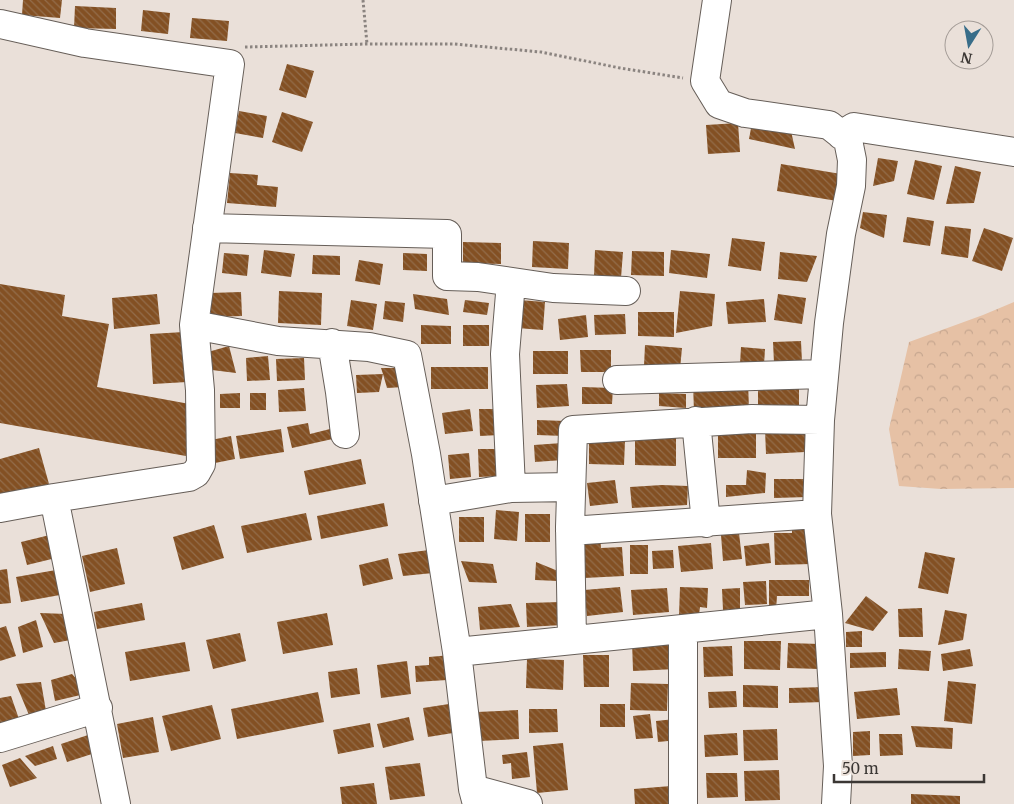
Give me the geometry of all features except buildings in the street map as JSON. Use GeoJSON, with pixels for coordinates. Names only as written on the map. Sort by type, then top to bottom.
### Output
{"type":"FeatureCollection","features":[{"type":"Feature","properties":{"kind":"street"},"geometry":{"type":"LineString","coordinates":[[717,0],[704,81],[719,104],[745,113],[829,125],[848,140],[852,160],[851,186],[841,234],[824,374],[820,420],[817,514],[828,614],[838,766],[836,804]]}},
{"type":"Feature","properties":{"kind":"street"},"geometry":{"type":"LineString","coordinates":[[0,24],[85,43],[230,64],[194,325],[200,399],[201,464],[196,472],[189,477],[0,508]]}},
{"type":"Feature","properties":{"kind":"street"},"geometry":{"type":"LineString","coordinates":[[841,135],[854,127],[1014,152]]}},
{"type":"Feature","properties":{"kind":"street"},"geometry":{"type":"LineString","coordinates":[[207,228],[447,234],[447,276],[478,276],[553,288],[626,291]]}},
{"type":"Feature","properties":{"kind":"street"},"geometry":{"type":"LineString","coordinates":[[511,282],[505,354],[511,488]]}},
{"type":"Feature","properties":{"kind":"street"},"geometry":{"type":"LineString","coordinates":[[194,325],[278,341],[332,343],[407,354],[457,652],[475,796],[528,804]]}},
{"type":"Feature","properties":{"kind":"street"},"geometry":{"type":"LineString","coordinates":[[332,343],[345,434]]}},
{"type":"Feature","properties":{"kind":"street"},"geometry":{"type":"LineString","coordinates":[[617,380],[824,374]]}},
{"type":"Feature","properties":{"kind":"street"},"geometry":{"type":"LineString","coordinates":[[572,640],[570,531],[573,430],[752,419],[820,420]]}},
{"type":"Feature","properties":{"kind":"street"},"geometry":{"type":"LineString","coordinates":[[696,422],[706,523]]}},
{"type":"Feature","properties":{"kind":"street"},"geometry":{"type":"LineString","coordinates":[[433,501],[511,488],[571,487]]}},
{"type":"Feature","properties":{"kind":"street"},"geometry":{"type":"LineString","coordinates":[[54,498],[116,804]]}},
{"type":"Feature","properties":{"kind":"street"},"geometry":{"type":"LineString","coordinates":[[570,531],[817,514]]}},
{"type":"Feature","properties":{"kind":"street"},"geometry":{"type":"LineString","coordinates":[[457,652],[828,614]]}},
{"type":"Feature","properties":{"kind":"street"},"geometry":{"type":"LineString","coordinates":[[683,629],[684,804]]}},
{"type":"Feature","properties":{"kind":"street"},"geometry":{"type":"LineString","coordinates":[[0,738],[98,708]]}},
{"type":"Feature","properties":{"kind":"path"},"geometry":{"type":"LineString","coordinates":[[363,0],[367,44]]}},
{"type":"Feature","properties":{"kind":"path"},"geometry":{"type":"LineString","coordinates":[[230,64],[238,47],[454,44],[541,52],[620,68],[704,81]]}},
{"type":"Feature","properties":{"kind":"green space"},"geometry":{"type":"Polygon","coordinates":[[[1014,302],[1014,488],[941,489],[899,486],[889,429],[909,342],[1014,302]]]}}]}
